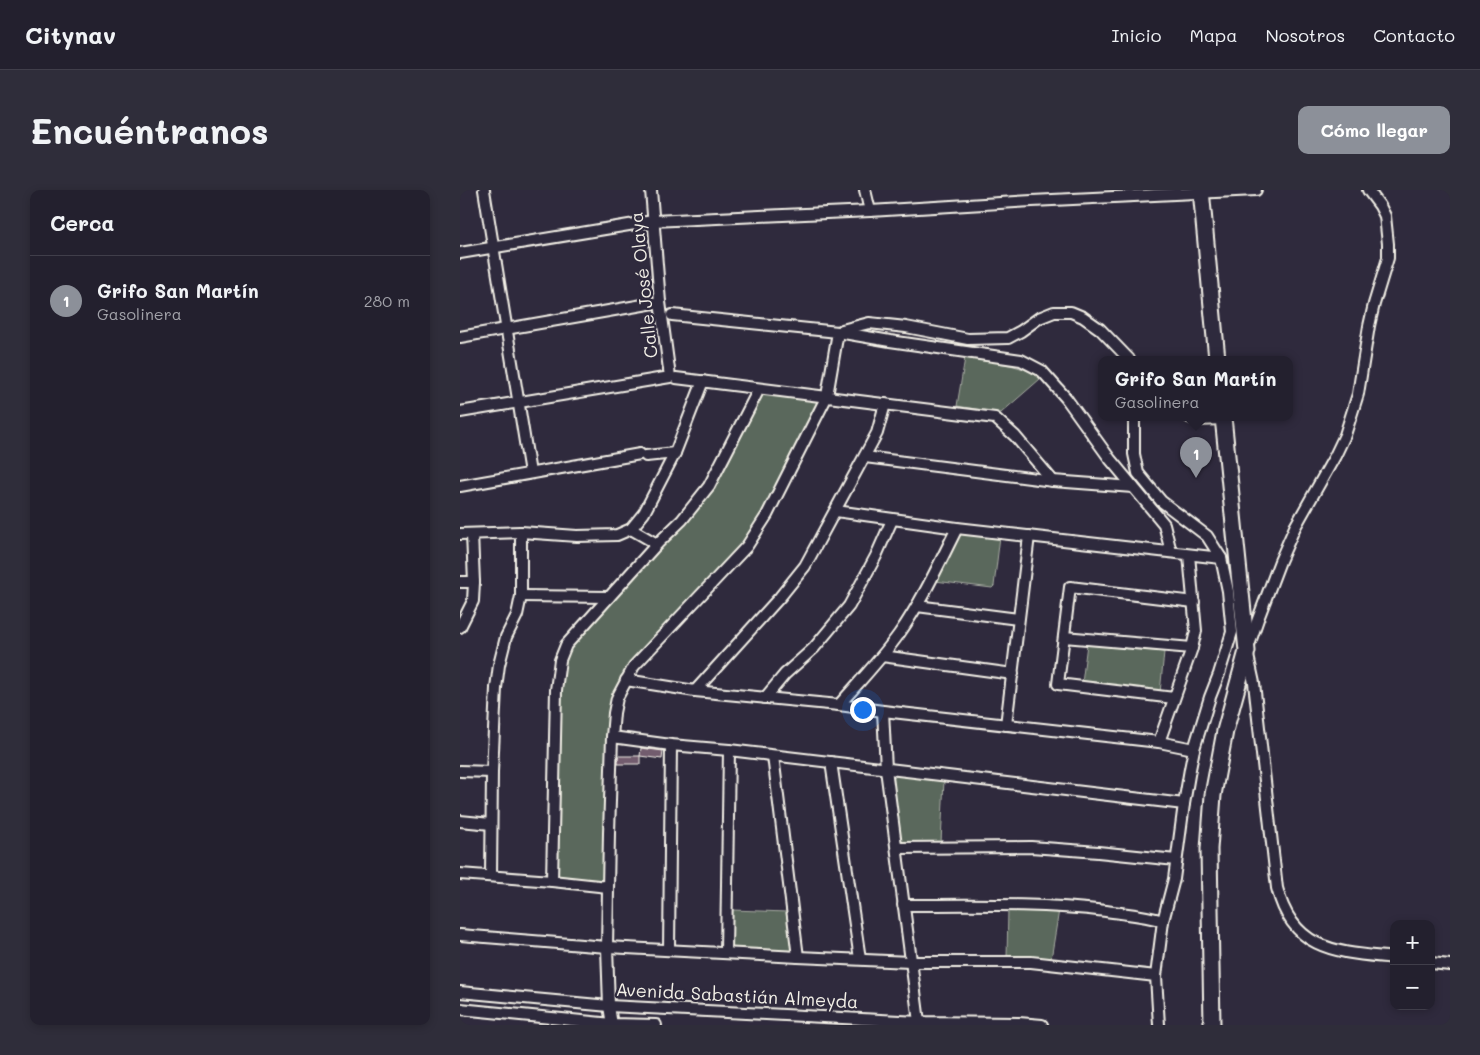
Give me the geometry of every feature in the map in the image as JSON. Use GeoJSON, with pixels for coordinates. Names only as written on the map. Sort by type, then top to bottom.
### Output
{"type":"FeatureCollection","features":[{"type":"Feature","properties":{"kind":"main road"},"geometry":{"type":"LineString","coordinates":[[1202,191],[1217,356]]}},
{"type":"Feature","properties":{"kind":"main road"},"geometry":{"type":"LineString","coordinates":[[1212,1025],[1209,849],[1213,795],[1225,731],[1247,651],[1223,421]]}},
{"type":"Feature","properties":{"kind":"street"},"geometry":{"type":"LineString","coordinates":[[484,190],[530,473]]}},
{"type":"Feature","properties":{"kind":"street","name":"Calle José Olaya"},"geometry":{"type":"LineString","coordinates":[[651,190],[660,302],[673,377]]}},
{"type":"Feature","properties":{"kind":"street"},"geometry":{"type":"LineString","coordinates":[[865,190],[870,211]]}},
{"type":"Feature","properties":{"kind":"street"},"geometry":{"type":"LineString","coordinates":[[460,253],[652,221],[870,211],[1030,195],[1256,190]]}},
{"type":"Feature","properties":{"kind":"street"},"geometry":{"type":"LineString","coordinates":[[1368,190],[1385,216],[1388,258],[1369,326],[1358,394],[1342,442],[1295,527],[1284,552],[1247,651],[1254,683],[1277,888],[1284,910],[1296,927],[1316,943],[1343,952],[1390,958]]}},
{"type":"Feature","properties":{"kind":"street"},"geometry":{"type":"LineString","coordinates":[[460,336],[660,302]]}},
{"type":"Feature","properties":{"kind":"street"},"geometry":{"type":"LineString","coordinates":[[838,332],[869,323],[968,339],[1008,338],[1039,318],[1054,312],[1071,312],[1083,317],[1100,329],[1127,356]]}},
{"type":"Feature","properties":{"kind":"street"},"geometry":{"type":"LineString","coordinates":[[672,315],[838,332],[1021,360],[1042,371],[1066,398],[1110,459],[1164,524],[1171,552]]}},
{"type":"Feature","properties":{"kind":"street"},"geometry":{"type":"LineString","coordinates":[[612,1024],[609,1006],[607,947],[612,737],[617,698],[634,666],[746,546],[767,515],[828,396],[838,332]]}},
{"type":"Feature","properties":{"kind":"street"},"geometry":{"type":"LineString","coordinates":[[460,412],[673,377],[703,380],[759,389],[995,418],[1015,436],[1053,481]]}},
{"type":"Feature","properties":{"kind":"street"},"geometry":{"type":"LineString","coordinates":[[460,534],[520,532],[577,536],[617,535],[631,528],[644,513],[675,453],[703,380]]}},
{"type":"Feature","properties":{"kind":"street"},"geometry":{"type":"LineString","coordinates":[[552,881],[556,690],[560,660],[566,645],[657,544],[682,520],[709,486],[759,389]]}},
{"type":"Feature","properties":{"kind":"street"},"geometry":{"type":"LineString","coordinates":[[694,691],[806,566],[865,457],[877,432],[884,404]]}},
{"type":"Feature","properties":{"kind":"street"},"geometry":{"type":"LineString","coordinates":[[1134,421],[1134,454],[1138,473],[1161,501],[1207,536],[1221,558],[1228,591],[1232,632],[1194,748],[1172,886],[1163,921],[1156,976],[1158,1025]]}},
{"type":"Feature","properties":{"kind":"street"},"geometry":{"type":"LineString","coordinates":[[460,486],[643,455],[675,453]]}},
{"type":"Feature","properties":{"kind":"street"},"geometry":{"type":"LineString","coordinates":[[865,457],[1053,481],[1133,487]]}},
{"type":"Feature","properties":{"kind":"street"},"geometry":{"type":"LineString","coordinates":[[1027,478],[1038,462]]}},
{"type":"Feature","properties":{"kind":"street"},"geometry":{"type":"LineString","coordinates":[[836,511],[957,528],[1221,558]]}},
{"type":"Feature","properties":{"kind":"street"},"geometry":{"type":"LineString","coordinates":[[765,698],[785,674],[814,648],[849,606],[876,556],[892,520]]}},
{"type":"Feature","properties":{"kind":"street"},"geometry":{"type":"LineString","coordinates":[[631,528],[657,544]]}},
{"type":"Feature","properties":{"kind":"street"},"geometry":{"type":"LineString","coordinates":[[839,705],[899,634],[917,606],[957,528]]}},
{"type":"Feature","properties":{"kind":"street"},"geometry":{"type":"LineString","coordinates":[[491,876],[492,772],[496,688],[499,665],[506,638],[517,616],[521,596],[520,532]]}},
{"type":"Feature","properties":{"kind":"street"},"geometry":{"type":"LineString","coordinates":[[460,627],[473,601],[472,534]]}},
{"type":"Feature","properties":{"kind":"street"},"geometry":{"type":"LineString","coordinates":[[1006,725],[1028,536]]}},
{"type":"Feature","properties":{"kind":"street"},"geometry":{"type":"LineString","coordinates":[[1159,742],[1192,648],[1196,631],[1189,555]]}},
{"type":"Feature","properties":{"kind":"street"},"geometry":{"type":"LineString","coordinates":[[460,582],[474,582]]}},
{"type":"Feature","properties":{"kind":"street"},"geometry":{"type":"LineString","coordinates":[[1174,698],[1058,684],[1070,588],[1194,602]]}},
{"type":"Feature","properties":{"kind":"street"},"geometry":{"type":"LineString","coordinates":[[521,596],[609,597]]}},
{"type":"Feature","properties":{"kind":"street"},"geometry":{"type":"LineString","coordinates":[[917,606],[1018,619]]}},
{"type":"Feature","properties":{"kind":"street"},"geometry":{"type":"LineString","coordinates":[[1064,636],[1192,648]]}},
{"type":"Feature","properties":{"kind":"street"},"geometry":{"type":"LineString","coordinates":[[882,656],[1012,674]]}},
{"type":"Feature","properties":{"kind":"street"},"geometry":{"type":"LineString","coordinates":[[626,680],[694,691],[839,705],[1159,742],[1194,748]]}},
{"type":"Feature","properties":{"kind":"street"},"geometry":{"type":"LineString","coordinates":[[883,711],[886,769],[918,1022]]}},
{"type":"Feature","properties":{"kind":"street"},"geometry":{"type":"LineString","coordinates":[[612,737],[1184,804]]}},
{"type":"Feature","properties":{"kind":"street"},"geometry":{"type":"LineString","coordinates":[[669,950],[671,745]]}},
{"type":"Feature","properties":{"kind":"street"},"geometry":{"type":"LineString","coordinates":[[726,952],[729,750]]}},
{"type":"Feature","properties":{"kind":"street"},"geometry":{"type":"LineString","coordinates":[[773,756],[798,957]]}},
{"type":"Feature","properties":{"kind":"street"},"geometry":{"type":"LineString","coordinates":[[831,762],[860,960]]}},
{"type":"Feature","properties":{"kind":"street"},"geometry":{"type":"LineString","coordinates":[[460,770],[492,772]]}},
{"type":"Feature","properties":{"kind":"street"},"geometry":{"type":"LineString","coordinates":[[460,821],[491,824]]}},
{"type":"Feature","properties":{"kind":"street"},"geometry":{"type":"LineString","coordinates":[[897,848],[1031,847],[1176,860]]}},
{"type":"Feature","properties":{"kind":"street"},"geometry":{"type":"LineString","coordinates":[[460,874],[608,887]]}},
{"type":"Feature","properties":{"kind":"street"},"geometry":{"type":"LineString","coordinates":[[903,905],[1007,905],[1078,908],[1150,917],[1163,921]]}},
{"type":"Feature","properties":{"kind":"street"},"geometry":{"type":"LineString","coordinates":[[460,936],[607,947],[860,960],[1031,962],[1156,976]]}},
{"type":"Feature","properties":{"kind":"street"},"geometry":{"type":"LineString","coordinates":[[1435,963],[1450,965]]}},
{"type":"Feature","properties":{"kind":"street","name":"Avenida Sabastián Almeyda"},"geometry":{"type":"LineString","coordinates":[[460,992],[609,1006],[946,1024],[1020,1023],[1042,1025]]}},
{"type":"Feature","properties":{"kind":"street","name":"Avenida Sabastián Almeyda"},"geometry":{"type":"LineString","coordinates":[[460,1009],[612,1024],[656,1025]]}},
{"type":"Feature","properties":{"kind":"green space"},"geometry":{"type":"Polygon","coordinates":[[[965,358],[1015,366],[1040,379],[1001,413],[957,406],[965,358]]]}},
{"type":"Feature","properties":{"kind":"green space"},"geometry":{"type":"Polygon","coordinates":[[[761,394],[815,399],[818,403],[817,409],[757,524],[717,572],[630,663],[617,685],[610,708],[605,877],[597,883],[561,879],[556,866],[561,681],[565,661],[575,640],[706,497],[761,394]]]}},
{"type":"Feature","properties":{"kind":"green space"},"geometry":{"type":"Polygon","coordinates":[[[964,531],[1000,536],[994,586],[992,588],[935,581],[958,534],[964,531]]]}},
{"type":"Feature","properties":{"kind":"green space"},"geometry":{"type":"Polygon","coordinates":[[[1087,644],[1164,652],[1160,693],[1082,683],[1087,644]]]}},
{"type":"Feature","properties":{"kind":"green space"},"geometry":{"type":"Polygon","coordinates":[[[897,775],[944,780],[941,843],[903,843],[900,838],[892,780],[897,775]]]}},
{"type":"Feature","properties":{"kind":"green space"},"geometry":{"type":"Polygon","coordinates":[[[1008,909],[1059,910],[1051,959],[1007,958],[1008,909]]]}},
{"type":"Feature","properties":{"kind":"green space"},"geometry":{"type":"Polygon","coordinates":[[[732,910],[787,912],[792,950],[785,953],[734,950],[731,946],[732,910]]]}},
{"type":"Feature","properties":{"kind":"building"},"geometry":{"type":"Polygon","coordinates":[[[641,748],[663,751],[662,759],[640,756],[641,748]]]}},
{"type":"Feature","properties":{"kind":"building"},"geometry":{"type":"Polygon","coordinates":[[[618,756],[640,756],[640,764],[618,764],[618,756]]]}},
{"type":"Feature","properties":{"kind":"place","name":"Grifo San Martín"},"geometry":{"type":"Point","coordinates":[1196,478]}}]}
